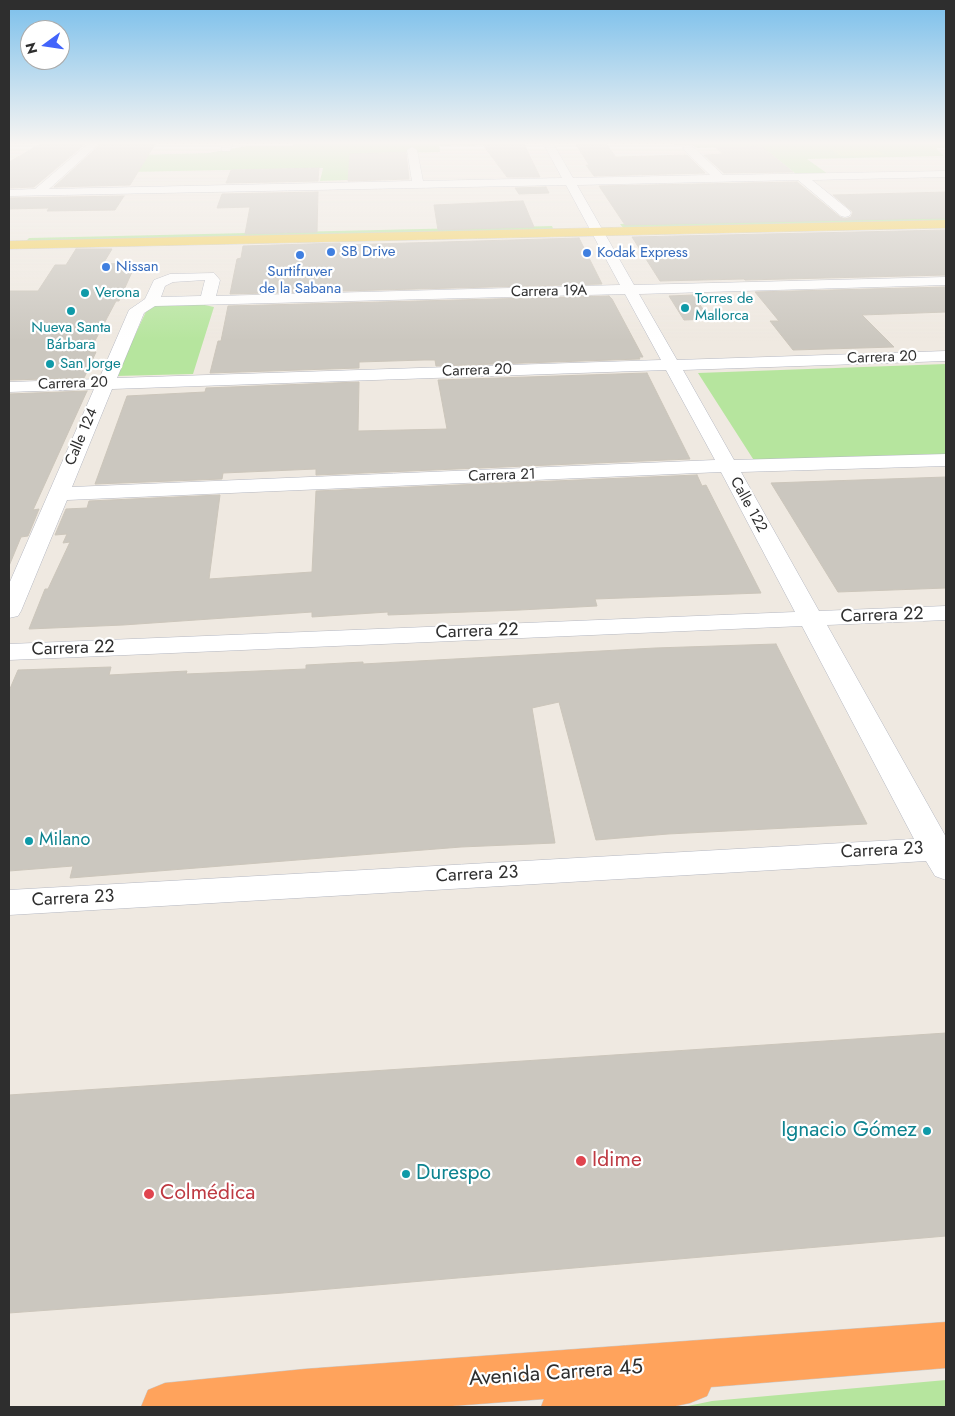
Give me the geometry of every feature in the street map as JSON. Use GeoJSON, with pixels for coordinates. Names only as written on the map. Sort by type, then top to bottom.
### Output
{"type":"FeatureCollection","features":[{"type":"Feature","properties":{"kind":"highway","name":"Avenida Carrera 45"},"geometry":{"type":"LineString","coordinates":[[166,1407],[305,1393],[946,1345]]}},
{"type":"Feature","properties":{"kind":"highway"},"geometry":{"type":"LineString","coordinates":[[565,1407],[669,1383],[822,1354]]}},
{"type":"Feature","properties":{"kind":"main road"},"geometry":{"type":"LineString","coordinates":[[9,245],[946,215]]}},
{"type":"Feature","properties":{"kind":"main road"},"geometry":{"type":"LineString","coordinates":[[9,236],[594,227],[946,224]]}},
{"type":"Feature","properties":{"kind":"street","name":"Calle 122"},"geometry":{"type":"LineString","coordinates":[[584,209],[943,855]]}},
{"type":"Feature","properties":{"kind":"street"},"geometry":{"type":"LineString","coordinates":[[840,209],[845,213]]}},
{"type":"Feature","properties":{"kind":"street","name":"Calle 124"},"geometry":{"type":"LineString","coordinates":[[9,611],[137,310],[152,302],[158,283],[170,278],[209,276],[213,280],[207,301]]}},
{"type":"Feature","properties":{"kind":"street","name":"Carrera 19A"},"geometry":{"type":"LineString","coordinates":[[152,302],[946,281]]}},
{"type":"Feature","properties":{"kind":"street","name":"Carrera 20"},"geometry":{"type":"LineString","coordinates":[[9,386],[946,356]]}},
{"type":"Feature","properties":{"kind":"street","name":"Carrera 21"},"geometry":{"type":"LineString","coordinates":[[58,494],[727,466],[946,460]]}},
{"type":"Feature","properties":{"kind":"street","name":"Carrera 22"},"geometry":{"type":"LineString","coordinates":[[9,652],[946,613]]}},
{"type":"Feature","properties":{"kind":"street","name":"Carrera 23"},"geometry":{"type":"LineString","coordinates":[[9,903],[943,855]]}},
{"type":"Feature","properties":{"kind":"green space"},"geometry":{"type":"Polygon","coordinates":[[[946,216],[946,221],[624,229],[620,224],[946,216]]]}},
{"type":"Feature","properties":{"kind":"green space"},"geometry":{"type":"Polygon","coordinates":[[[552,226],[554,231],[24,243],[29,238],[552,226]]]}},
{"type":"Feature","properties":{"kind":"green space"},"geometry":{"type":"Polygon","coordinates":[[[200,304],[214,307],[193,374],[116,376],[149,305],[200,304]]]}},
{"type":"Feature","properties":{"kind":"green space"},"geometry":{"type":"Polygon","coordinates":[[[946,364],[946,457],[755,462],[698,373],[946,364]]]}},
{"type":"Feature","properties":{"kind":"green space"},"geometry":{"type":"Polygon","coordinates":[[[946,1380],[946,1407],[683,1407],[712,1401],[946,1380]]]}},
{"type":"Feature","properties":{"kind":"building"},"geometry":{"type":"Polygon","coordinates":[[[48,209],[116,209],[115,210],[47,211],[48,209]]]}},
{"type":"Feature","properties":{"kind":"building"},"geometry":{"type":"Polygon","coordinates":[[[250,209],[318,209],[317,232],[245,234],[250,209]]]}},
{"type":"Feature","properties":{"kind":"building"},"geometry":{"type":"Polygon","coordinates":[[[435,209],[526,209],[534,227],[438,230],[435,209]]]}},
{"type":"Feature","properties":{"kind":"building"},"geometry":{"type":"Polygon","coordinates":[[[614,209],[830,209],[845,219],[851,217],[853,212],[850,209],[946,209],[946,218],[625,225],[614,209]]]}},
{"type":"Feature","properties":{"kind":"building"},"geometry":{"type":"Polygon","coordinates":[[[946,230],[946,275],[745,280],[660,281],[632,237],[946,230]]]}},
{"type":"Feature","properties":{"kind":"building"},"geometry":{"type":"Polygon","coordinates":[[[579,238],[602,284],[230,294],[237,259],[241,258],[243,246],[579,238]]]}},
{"type":"Feature","properties":{"kind":"building"},"geometry":{"type":"Polygon","coordinates":[[[76,249],[112,249],[103,264],[136,263],[119,301],[116,301],[89,352],[96,352],[84,378],[9,380],[9,291],[38,291],[55,265],[66,265],[76,249]]]}},
{"type":"Feature","properties":{"kind":"building"},"geometry":{"type":"Polygon","coordinates":[[[946,287],[946,312],[862,315],[894,347],[793,350],[770,321],[779,321],[755,292],[946,287]]]}},
{"type":"Feature","properties":{"kind":"building","name":"Torres de Mallorca"},"geometry":{"type":"Polygon","coordinates":[[[693,295],[710,319],[684,320],[669,296],[693,295]]]}},
{"type":"Feature","properties":{"kind":"building"},"geometry":{"type":"Polygon","coordinates":[[[609,296],[643,357],[639,357],[640,359],[436,366],[435,360],[359,362],[359,368],[210,373],[218,341],[221,341],[228,306],[609,296]]]}},
{"type":"Feature","properties":{"kind":"building"},"geometry":{"type":"Polygon","coordinates":[[[647,373],[690,459],[316,475],[316,469],[223,473],[222,479],[95,484],[127,396],[205,392],[206,388],[359,382],[358,431],[447,429],[438,380],[647,373]]]}},
{"type":"Feature","properties":{"kind":"building"},"geometry":{"type":"Polygon","coordinates":[[[87,391],[33,510],[39,509],[28,536],[21,537],[9,566],[9,394],[87,391]]]}},
{"type":"Feature","properties":{"kind":"building"},"geometry":{"type":"Polygon","coordinates":[[[697,475],[702,486],[706,485],[761,593],[595,599],[597,606],[520,610],[388,615],[388,612],[312,617],[312,612],[123,625],[29,629],[45,589],[48,589],[70,542],[63,543],[67,534],[55,535],[66,509],[87,508],[89,501],[220,495],[209,579],[312,572],[316,491],[697,475]]]}},
{"type":"Feature","properties":{"kind":"building"},"geometry":{"type":"Polygon","coordinates":[[[946,477],[946,588],[838,592],[771,483],[946,477]]]}},
{"type":"Feature","properties":{"kind":"building"},"geometry":{"type":"Polygon","coordinates":[[[776,644],[867,824],[668,834],[596,840],[559,702],[532,708],[555,843],[461,847],[70,878],[73,866],[9,871],[9,691],[18,670],[111,667],[109,675],[187,671],[186,674],[306,669],[306,665],[363,662],[363,664],[655,648],[776,644]]]}},
{"type":"Feature","properties":{"kind":"building"},"geometry":{"type":"Polygon","coordinates":[[[946,1033],[946,1236],[283,1293],[9,1313],[9,1095],[946,1033]]]}},
{"type":"Feature","properties":{"kind":"place","name":"SB Drive"},"geometry":{"type":"Point","coordinates":[331,252]}},
{"type":"Feature","properties":{"kind":"place","name":"Kodak Express"},"geometry":{"type":"Point","coordinates":[587,253]}},
{"type":"Feature","properties":{"kind":"place","name":"Surtifruver de la Sabana"},"geometry":{"type":"Point","coordinates":[300,255]}},
{"type":"Feature","properties":{"kind":"place","name":"Nissan"},"geometry":{"type":"Point","coordinates":[106,267]}},
{"type":"Feature","properties":{"kind":"place","name":"Verona"},"geometry":{"type":"Point","coordinates":[85,293]}},
{"type":"Feature","properties":{"kind":"place","name":"Torres de Mallorca"},"geometry":{"type":"Point","coordinates":[685,308]}},
{"type":"Feature","properties":{"kind":"place","name":"Nueva Santa Bárbara"},"geometry":{"type":"Point","coordinates":[71,311]}},
{"type":"Feature","properties":{"kind":"place","name":"San Jorge"},"geometry":{"type":"Point","coordinates":[50,364]}},
{"type":"Feature","properties":{"kind":"place","name":"Milano"},"geometry":{"type":"Point","coordinates":[29,841]}},
{"type":"Feature","properties":{"kind":"place","name":"Ignacio Gómez"},"geometry":{"type":"Point","coordinates":[927,1131]}},
{"type":"Feature","properties":{"kind":"place","name":"Idime"},"geometry":{"type":"Point","coordinates":[581,1161]}},
{"type":"Feature","properties":{"kind":"place","name":"Durespo"},"geometry":{"type":"Point","coordinates":[406,1174]}},
{"type":"Feature","properties":{"kind":"place","name":"Colmédica"},"geometry":{"type":"Point","coordinates":[149,1194]}}]}
